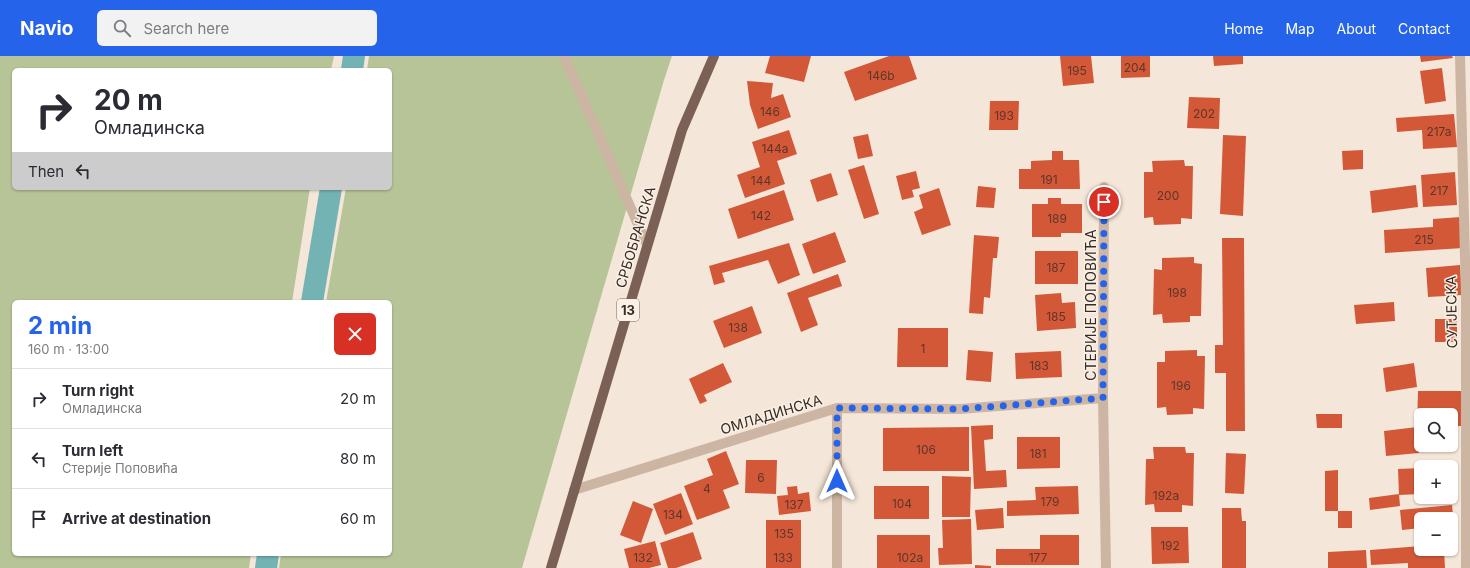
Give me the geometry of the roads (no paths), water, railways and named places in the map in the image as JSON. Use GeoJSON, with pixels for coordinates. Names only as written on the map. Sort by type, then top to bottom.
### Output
{"type":"FeatureCollection","features":[{"type":"Feature","properties":{"kind":"main road","name":"СРБОБРАНСКА"},"geometry":{"type":"LineString","coordinates":[[551,568],[682,130],[714,56]]}},
{"type":"Feature","properties":{"kind":"street"},"geometry":{"type":"LineString","coordinates":[[564,56],[647,245]]}},
{"type":"Feature","properties":{"kind":"street","name":"СУТЈЕСКА"},"geometry":{"type":"LineString","coordinates":[[1460,56],[1468,298],[1466,568]]}},
{"type":"Feature","properties":{"kind":"street","name":"СТЕРИЈЕ ПОПОВИЋА"},"geometry":{"type":"LineString","coordinates":[[1104,187],[1103,398],[1106,568]]}},
{"type":"Feature","properties":{"kind":"street","name":"ОМЛАДИНСКА"},"geometry":{"type":"LineString","coordinates":[[574,490],[837,408],[960,409],[1103,398]]}},
{"type":"Feature","properties":{"kind":"street"},"geometry":{"type":"LineString","coordinates":[[837,408],[837,568]]}},
{"type":"Feature","properties":{"kind":"waterway"},"geometry":{"type":"LineString","coordinates":[[352,68],[354,56]]}},
{"type":"Feature","properties":{"kind":"waterway"},"geometry":{"type":"LineString","coordinates":[[312,300],[331,190]]}},
{"type":"Feature","properties":{"kind":"waterway"},"geometry":{"type":"LineString","coordinates":[[266,568],[268,556]]}}]}
